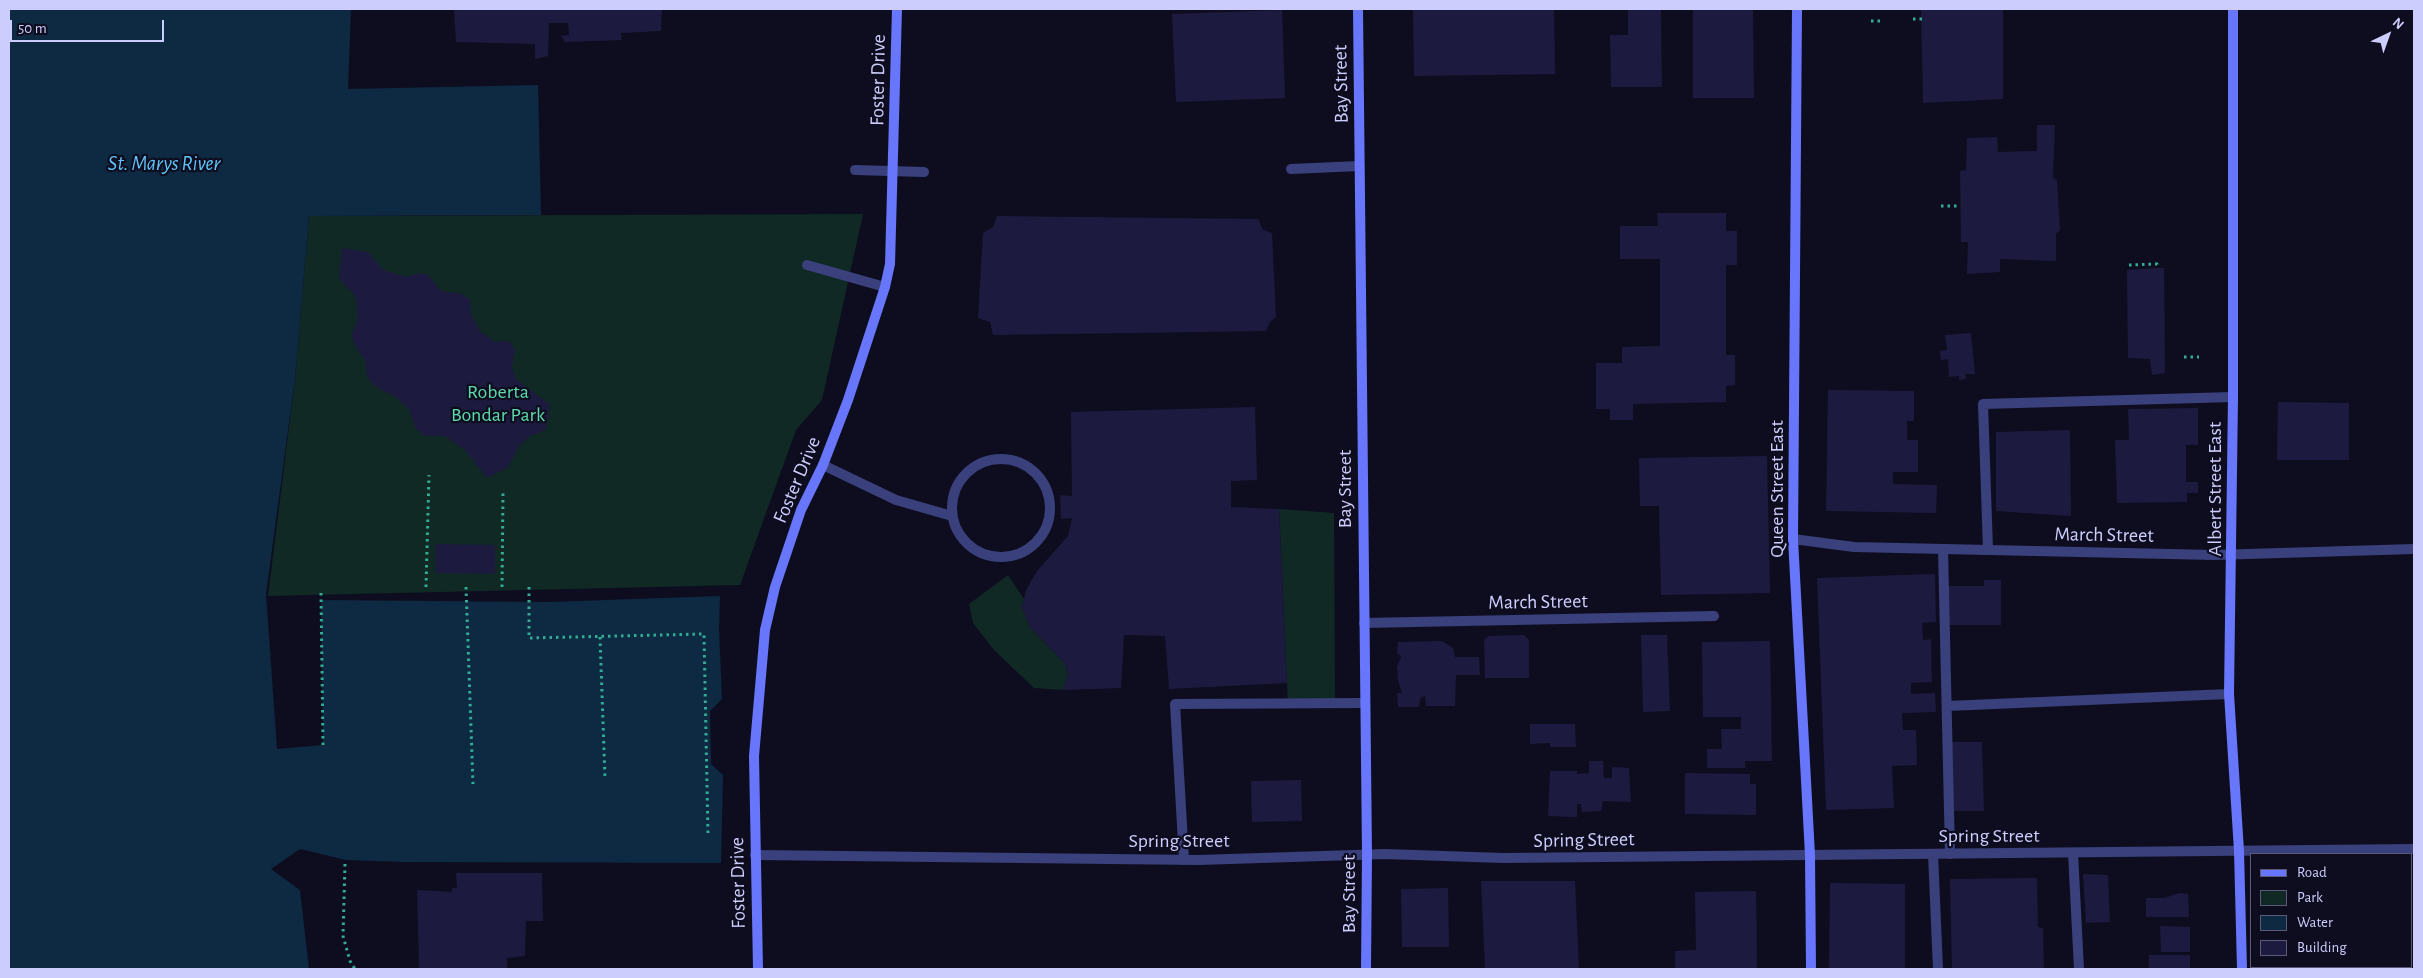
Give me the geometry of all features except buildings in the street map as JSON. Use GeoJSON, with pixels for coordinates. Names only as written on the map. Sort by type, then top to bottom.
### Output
{"type":"FeatureCollection","features":[{"type":"Feature","properties":{"kind":"main road","name":"Foster Drive"},"geometry":{"type":"LineString","coordinates":[[758,969],[754,756],[765,630],[775,587],[800,510],[823,465],[848,400],[885,287],[890,264],[897,9]]}},
{"type":"Feature","properties":{"kind":"main road","name":"Bay Street"},"geometry":{"type":"LineString","coordinates":[[1358,9],[1367,854],[1366,969]]}},
{"type":"Feature","properties":{"kind":"main road","name":"Queen Street East"},"geometry":{"type":"LineString","coordinates":[[1797,9],[1793,539],[1810,855],[1811,969]]}},
{"type":"Feature","properties":{"kind":"main road","name":"Albert Street East"},"geometry":{"type":"LineString","coordinates":[[2232,9],[2233,397],[2230,694],[2239,851],[2242,969]]}},
{"type":"Feature","properties":{"kind":"street"},"geometry":{"type":"LineString","coordinates":[[1291,169],[1359,166]]}},
{"type":"Feature","properties":{"kind":"street"},"geometry":{"type":"LineString","coordinates":[[855,170],[924,172]]}},
{"type":"Feature","properties":{"kind":"street"},"geometry":{"type":"LineString","coordinates":[[807,265],[885,287]]}},
{"type":"Feature","properties":{"kind":"street"},"geometry":{"type":"LineString","coordinates":[[1988,550],[1983,404],[2233,397]]}},
{"type":"Feature","properties":{"kind":"street"},"geometry":{"type":"LineString","coordinates":[[999,458],[1015,460],[1030,467],[1042,479],[1049,495],[1051,511],[1047,528],[1038,542],[1025,552],[1009,557],[992,557],[976,551],[965,542],[957,530],[952,516],[952,499],[958,484],[968,470],[982,461],[999,458]]}},
{"type":"Feature","properties":{"kind":"street"},"geometry":{"type":"LineString","coordinates":[[823,465],[896,500],[952,516]]}},
{"type":"Feature","properties":{"kind":"street","name":"March Street"},"geometry":{"type":"LineString","coordinates":[[1793,539],[1854,547],[2232,555],[2414,549]]}},
{"type":"Feature","properties":{"kind":"street"},"geometry":{"type":"LineString","coordinates":[[1943,549],[1950,854]]}},
{"type":"Feature","properties":{"kind":"street","name":"March Street"},"geometry":{"type":"LineString","coordinates":[[1364,623],[1714,616]]}},
{"type":"Feature","properties":{"kind":"street"},"geometry":{"type":"LineString","coordinates":[[1947,706],[2230,694]]}},
{"type":"Feature","properties":{"kind":"street"},"geometry":{"type":"LineString","coordinates":[[1184,860],[1175,704],[1364,703]]}},
{"type":"Feature","properties":{"kind":"street","name":"Spring Street"},"geometry":{"type":"LineString","coordinates":[[755,855],[1184,860],[1367,854],[1503,858],[2414,849]]}},
{"type":"Feature","properties":{"kind":"street"},"geometry":{"type":"LineString","coordinates":[[2073,853],[2079,969]]}},
{"type":"Feature","properties":{"kind":"street"},"geometry":{"type":"LineString","coordinates":[[1932,854],[1938,969]]}},
{"type":"Feature","properties":{"kind":"path"},"geometry":{"type":"LineString","coordinates":[[1913,19],[1922,19]]}},
{"type":"Feature","properties":{"kind":"path"},"geometry":{"type":"LineString","coordinates":[[1871,21],[1883,21]]}},
{"type":"Feature","properties":{"kind":"path"},"geometry":{"type":"LineString","coordinates":[[1941,206],[1960,206]]}},
{"type":"Feature","properties":{"kind":"path"},"geometry":{"type":"LineString","coordinates":[[2130,265],[2157,264],[2157,268]]}},
{"type":"Feature","properties":{"kind":"path"},"geometry":{"type":"LineString","coordinates":[[2184,357],[2199,357]]}},
{"type":"Feature","properties":{"kind":"path"},"geometry":{"type":"LineString","coordinates":[[426,587],[429,475]]}},
{"type":"Feature","properties":{"kind":"path"},"geometry":{"type":"LineString","coordinates":[[502,587],[503,493]]}},
{"type":"Feature","properties":{"kind":"path"},"geometry":{"type":"LineString","coordinates":[[466,587],[473,784]]}},
{"type":"Feature","properties":{"kind":"path"},"geometry":{"type":"LineString","coordinates":[[529,587],[529,638],[704,634],[708,835]]}},
{"type":"Feature","properties":{"kind":"path"},"geometry":{"type":"LineString","coordinates":[[320,593],[323,745]]}},
{"type":"Feature","properties":{"kind":"path"},"geometry":{"type":"LineString","coordinates":[[600,637],[605,778]]}},
{"type":"Feature","properties":{"kind":"path"},"geometry":{"type":"LineString","coordinates":[[345,864],[343,936],[350,961],[355,969]]}},
{"type":"Feature","properties":{"kind":"green space","name":"Roberta Bondar Park"},"geometry":{"type":"Polygon","coordinates":[[[863,214],[822,400],[796,430],[740,585],[268,596],[295,379],[309,216],[863,214]]]}},
{"type":"Feature","properties":{"kind":"green space"},"geometry":{"type":"Polygon","coordinates":[[[1279,509],[1334,513],[1335,703],[1288,704],[1279,509]]]}},
{"type":"Feature","properties":{"kind":"green space"},"geometry":{"type":"Polygon","coordinates":[[[1008,575],[1024,599],[1022,607],[1030,627],[1065,664],[1068,675],[1063,690],[1034,688],[994,650],[973,623],[969,604],[1008,575]]]}},
{"type":"Feature","properties":{"kind":"water","name":"St. Marys River"},"geometry":{"type":"Polygon","coordinates":[[[9,9],[351,9],[348,89],[538,85],[541,215],[309,216],[295,379],[266,594],[277,749],[323,745],[321,600],[549,602],[720,596],[719,630],[722,699],[710,711],[711,764],[723,775],[721,863],[403,862],[346,860],[300,849],[271,869],[300,890],[309,969],[9,969],[9,9]]]}}]}
